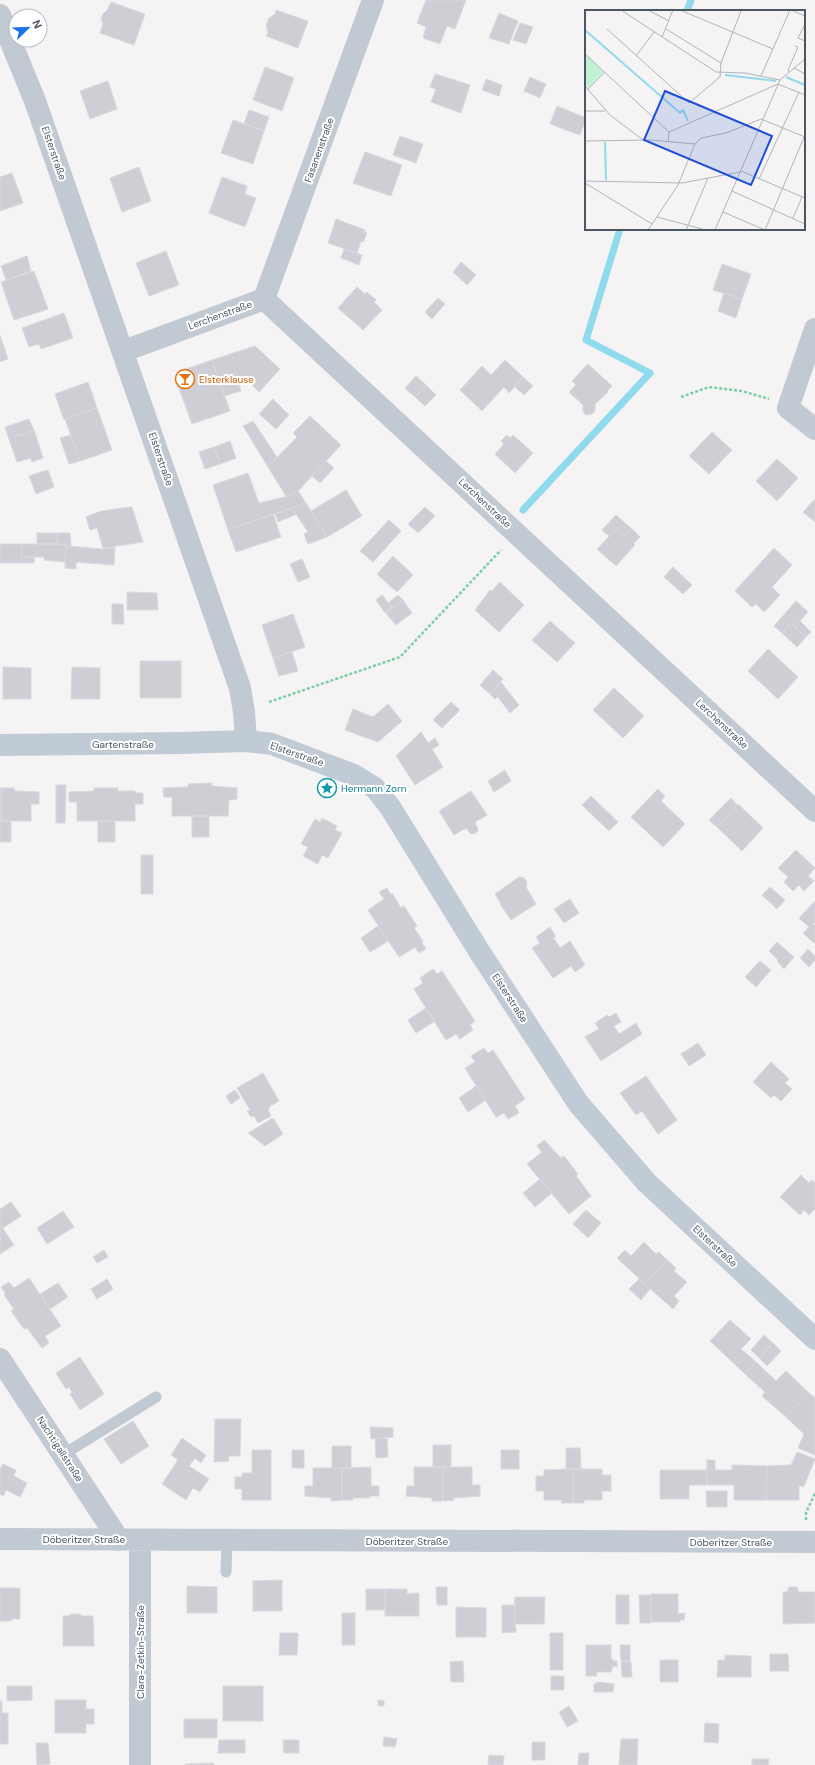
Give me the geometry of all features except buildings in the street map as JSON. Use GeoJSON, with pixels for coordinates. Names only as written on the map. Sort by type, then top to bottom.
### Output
{"type":"FeatureCollection","features":[{"type":"Feature","properties":{"kind":"street","name":"Fasanenstraße"},"geometry":{"type":"LineString","coordinates":[[264,299],[373,0]]}},
{"type":"Feature","properties":{"kind":"street","name":"Elsterstraße"},"geometry":{"type":"LineString","coordinates":[[0,15],[35,101],[124,351],[240,688],[244,712],[246,741],[272,744],[354,775],[376,788],[390,807],[480,952],[578,1103],[648,1183],[815,1339]]}},
{"type":"Feature","properties":{"kind":"street","name":"Lerchenstraße"},"geometry":{"type":"LineString","coordinates":[[124,351],[264,299],[815,811]]}},
{"type":"Feature","properties":{"kind":"street"},"geometry":{"type":"LineString","coordinates":[[815,329],[788,408],[815,429]]}},
{"type":"Feature","properties":{"kind":"street","name":"Gartenstraße"},"geometry":{"type":"LineString","coordinates":[[0,745],[246,741]]}},
{"type":"Feature","properties":{"kind":"street","name":"Nachtigallstraße"},"geometry":{"type":"LineString","coordinates":[[0,1358],[64,1454],[129,1540]]}},
{"type":"Feature","properties":{"kind":"street","name":"Döberitzer Straße"},"geometry":{"type":"LineString","coordinates":[[0,1539],[810,1542]]}},
{"type":"Feature","properties":{"kind":"street","name":"Clara-Zetkin-Straße"},"geometry":{"type":"LineString","coordinates":[[129,1540],[140,1765]]}},
{"type":"Feature","properties":{"kind":"lane"},"geometry":{"type":"LineString","coordinates":[[64,1454],[156,1397]]}},
{"type":"Feature","properties":{"kind":"lane"},"geometry":{"type":"LineString","coordinates":[[226,1540],[226,1572]]}},
{"type":"Feature","properties":{"kind":"path"},"geometry":{"type":"LineString","coordinates":[[681,397],[709,387],[742,391],[765,398],[788,408]]}},
{"type":"Feature","properties":{"kind":"path"},"geometry":{"type":"LineString","coordinates":[[269,702],[400,656],[517,533]]}},
{"type":"Feature","properties":{"kind":"path"},"geometry":{"type":"LineString","coordinates":[[810,1542],[806,1513],[815,1493]]}},
{"type":"Feature","properties":{"kind":"waterway"},"geometry":{"type":"LineString","coordinates":[[687,10],[691,0]]}},
{"type":"Feature","properties":{"kind":"waterway"},"geometry":{"type":"LineString","coordinates":[[523,510],[650,373],[586,340],[620,230]]}},
{"type":"Feature","properties":{"kind":"place","name":"Elsterklause"},"geometry":{"type":"Point","coordinates":[185,379]}},
{"type":"Feature","properties":{"kind":"place","name":"Hermann Zorn"},"geometry":{"type":"Point","coordinates":[327,788]}}]}
